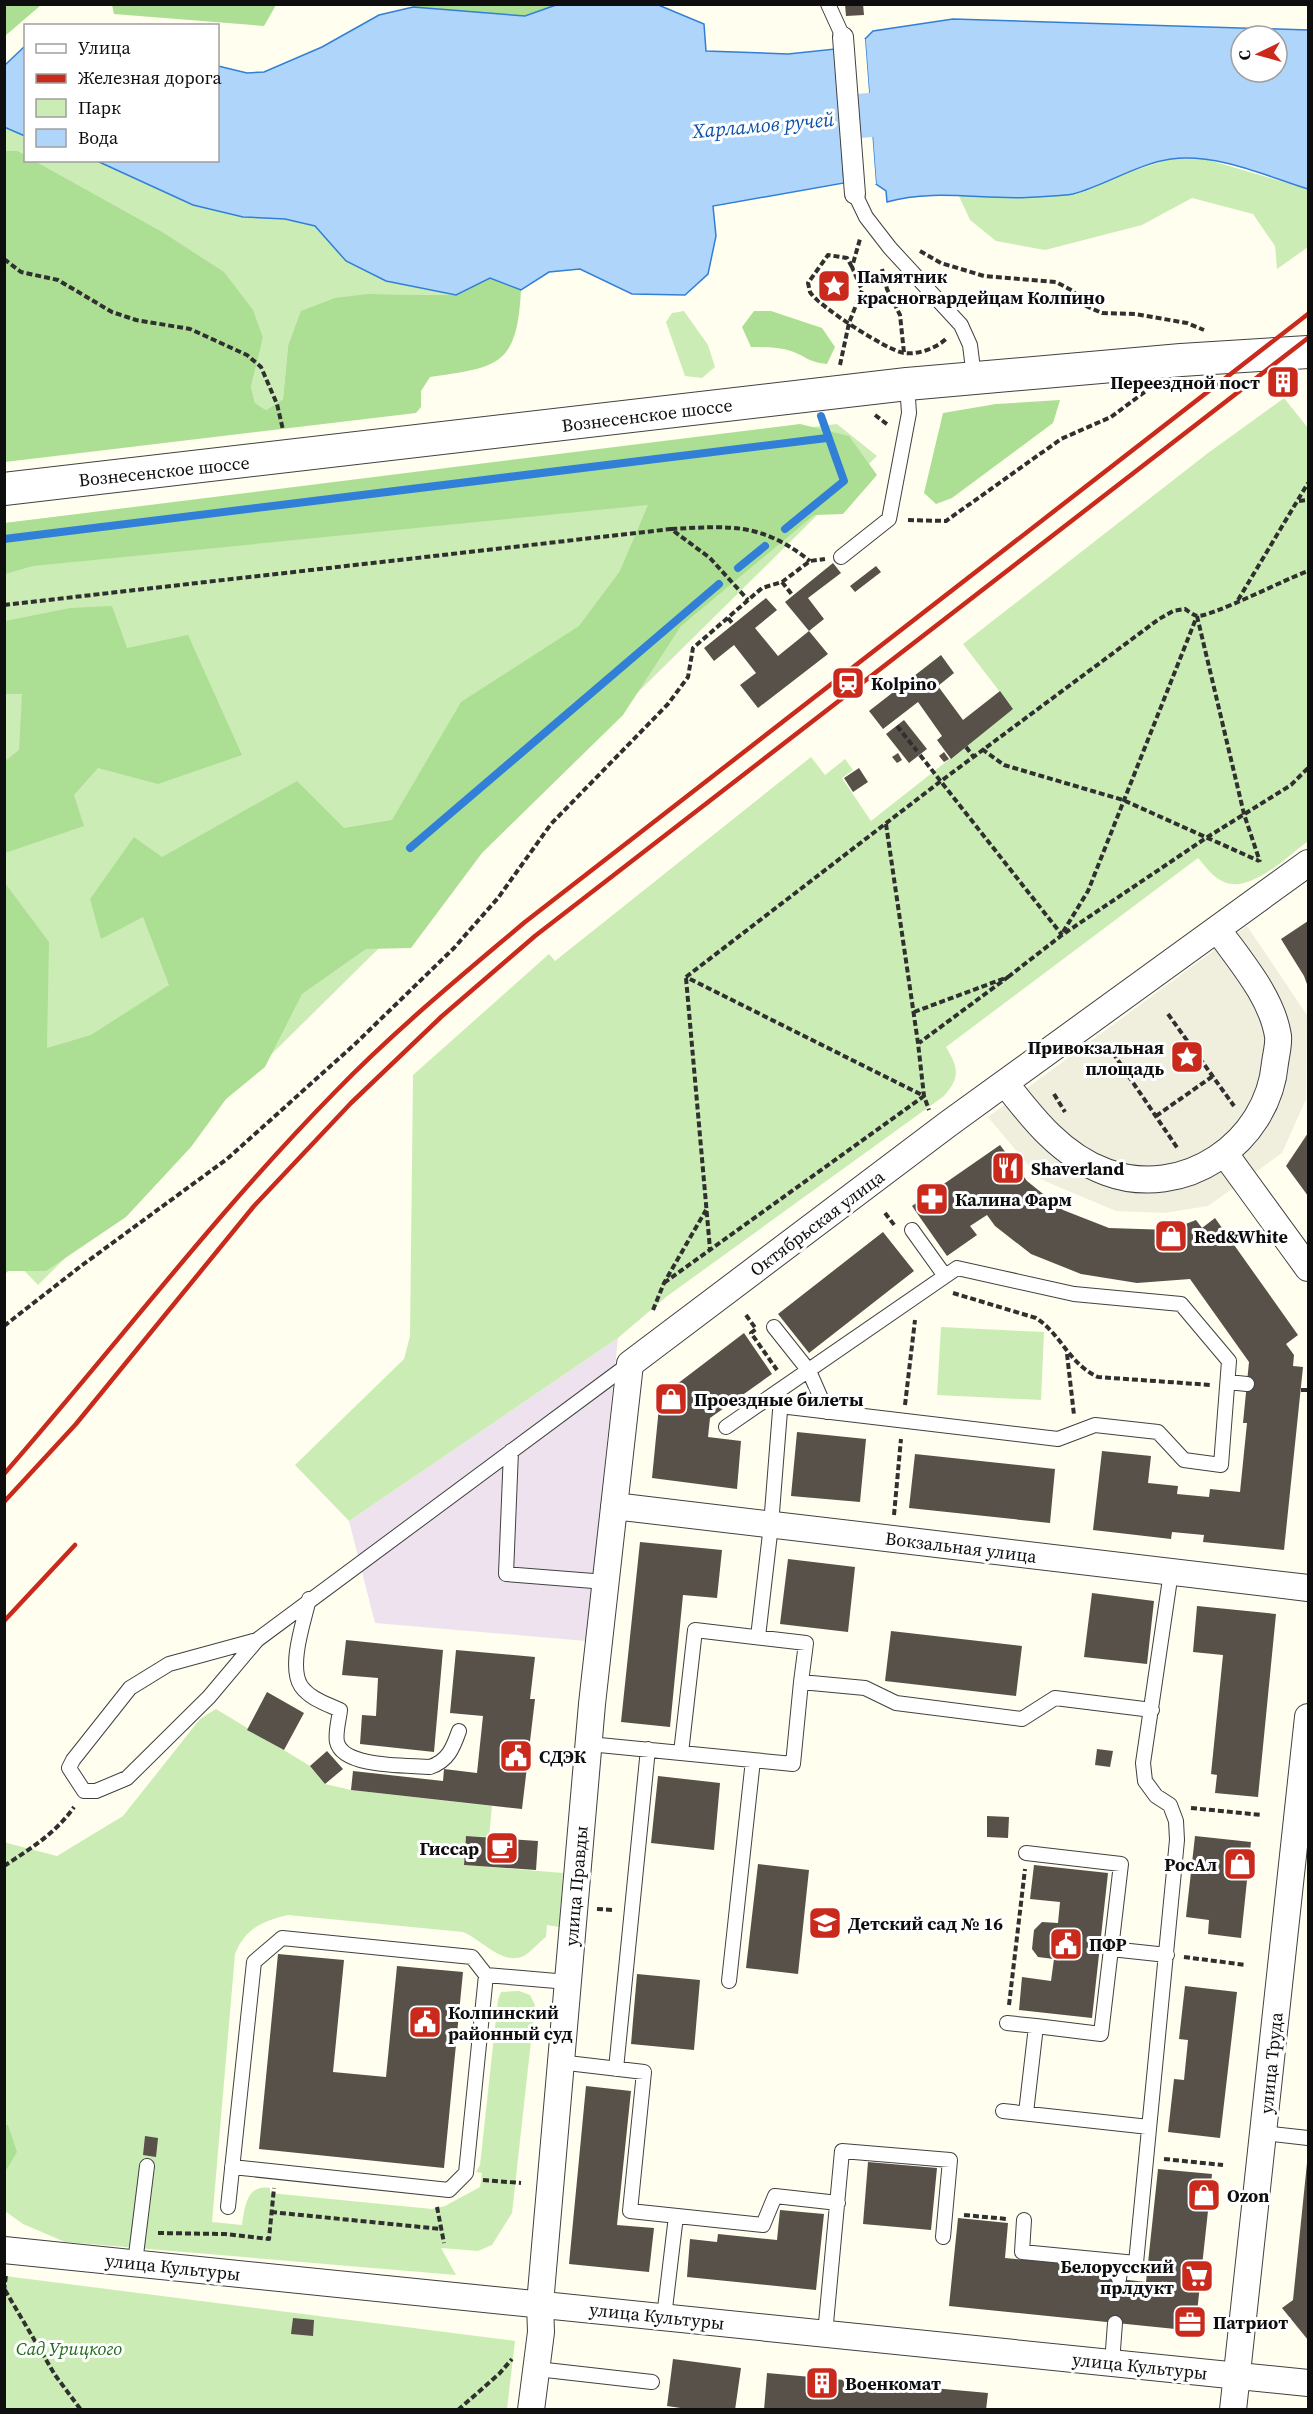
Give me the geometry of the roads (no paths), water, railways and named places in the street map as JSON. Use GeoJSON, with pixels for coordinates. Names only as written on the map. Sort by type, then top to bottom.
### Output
{"type":"FeatureCollection","features":[{"type":"Feature","properties":{"kind":"street"},"geometry":{"type":"LineString","coordinates":[[843,37],[855,194]]}},
{"type":"Feature","properties":{"kind":"street","name":"Вознесенское шоссе"},"geometry":{"type":"LineString","coordinates":[[4,489],[907,384],[1232,356],[1299,353]]}},
{"type":"Feature","properties":{"kind":"street"},"geometry":{"type":"LineString","coordinates":[[1218,930],[1265,999],[1278,1037],[1274,1078],[1259,1118],[1225,1154],[1194,1172],[1151,1179],[1108,1173],[1077,1159],[1050,1137],[1005,1083],[1308,863]]}},
{"type":"Feature","properties":{"kind":"street","name":"Октябрьская улица"},"geometry":{"type":"LineString","coordinates":[[630,1364],[1005,1083]]}},
{"type":"Feature","properties":{"kind":"street"},"geometry":{"type":"LineString","coordinates":[[1225,1154],[1308,1268]]}},
{"type":"Feature","properties":{"kind":"street","name":"улица Правды"},"geometry":{"type":"LineString","coordinates":[[531,2409],[541,2332],[540,2304],[559,2062],[589,1744],[630,1364]]}},
{"type":"Feature","properties":{"kind":"street","name":"Вокзальная улица"},"geometry":{"type":"LineString","coordinates":[[614,1506],[1308,1588]]}},
{"type":"Feature","properties":{"kind":"street","name":"улица Труда"},"geometry":{"type":"LineString","coordinates":[[1233,2409],[1308,1717]]}},
{"type":"Feature","properties":{"kind":"street","name":"улица Культуры"},"geometry":{"type":"LineString","coordinates":[[4,2250],[1308,2383]]}},
{"type":"Feature","properties":{"kind":"lane"},"geometry":{"type":"LineString","coordinates":[[828,4],[843,37]]}},
{"type":"Feature","properties":{"kind":"lane"},"geometry":{"type":"LineString","coordinates":[[855,194],[866,217],[890,248],[961,326],[970,345],[974,377]]}},
{"type":"Feature","properties":{"kind":"lane"},"geometry":{"type":"LineString","coordinates":[[841,557],[889,519],[909,413],[907,384]]}},
{"type":"Feature","properties":{"kind":"lane"},"geometry":{"type":"LineString","coordinates":[[912,1230],[945,1276]]}},
{"type":"Feature","properties":{"kind":"lane"},"geometry":{"type":"LineString","coordinates":[[726,1427],[957,1268],[1074,1294],[1180,1304],[1229,1361],[1221,1465],[1184,1460],[1158,1432],[1095,1425],[1058,1439],[780,1406]]}},
{"type":"Feature","properties":{"kind":"lane"},"geometry":{"type":"LineString","coordinates":[[774,1327],[809,1371],[827,1412]]}},
{"type":"Feature","properties":{"kind":"lane"},"geometry":{"type":"LineString","coordinates":[[257,1640],[169,1664],[130,1688],[110,1711],[69,1768],[84,1791],[96,1791],[127,1779],[209,1697],[257,1640],[309,1599],[630,1364]]}},
{"type":"Feature","properties":{"kind":"lane"},"geometry":{"type":"LineString","coordinates":[[1228,1382],[1246,1384]]}},
{"type":"Feature","properties":{"kind":"lane"},"geometry":{"type":"LineString","coordinates":[[758,1637],[771,1525],[780,1406],[785,1387]]}},
{"type":"Feature","properties":{"kind":"lane"},"geometry":{"type":"LineString","coordinates":[[512,1451],[506,1574],[606,1582]]}},
{"type":"Feature","properties":{"kind":"lane"},"geometry":{"type":"LineString","coordinates":[[1024,2220],[1022,2252],[1136,2263],[1178,1840],[1176,1821],[1170,1805],[1156,1796],[1145,1781],[1143,1763],[1172,1572]]}},
{"type":"Feature","properties":{"kind":"lane"},"geometry":{"type":"LineString","coordinates":[[309,1599],[296,1665],[300,1686],[316,1700],[340,1710],[337,1741],[342,1753],[355,1761],[430,1767],[438,1764],[452,1752],[459,1731]]}},
{"type":"Feature","properties":{"kind":"lane"},"geometry":{"type":"LineString","coordinates":[[589,1744],[793,1764],[806,1643],[695,1630],[681,1753]]}},
{"type":"Feature","properties":{"kind":"lane"},"geometry":{"type":"LineString","coordinates":[[801,1682],[865,1688],[896,1703],[1022,1719],[1055,1698],[1152,1710]]}},
{"type":"Feature","properties":{"kind":"lane"},"geometry":{"type":"LineString","coordinates":[[616,2068],[648,1749]]}},
{"type":"Feature","properties":{"kind":"lane"},"geometry":{"type":"LineString","coordinates":[[729,1981],[753,1760]]}},
{"type":"Feature","properties":{"kind":"lane"},"geometry":{"type":"LineString","coordinates":[[1007,2023],[1101,2034],[1111,1949],[1120,1864],[1026,1853]]}},
{"type":"Feature","properties":{"kind":"lane"},"geometry":{"type":"LineString","coordinates":[[228,2207],[232,2167],[254,1962],[282,1938],[472,1957],[486,1975],[466,2174],[449,2190],[232,2167]]}},
{"type":"Feature","properties":{"kind":"lane"},"geometry":{"type":"LineString","coordinates":[[1111,1949],[1167,1955]]}},
{"type":"Feature","properties":{"kind":"lane"},"geometry":{"type":"LineString","coordinates":[[486,1975],[568,1982]]}},
{"type":"Feature","properties":{"kind":"lane"},"geometry":{"type":"LineString","coordinates":[[1026,2113],[1036,2026]]}},
{"type":"Feature","properties":{"kind":"lane"},"geometry":{"type":"LineString","coordinates":[[559,2062],[644,2072],[630,2211],[763,2225],[775,2196],[838,2203]]}},
{"type":"Feature","properties":{"kind":"lane"},"geometry":{"type":"LineString","coordinates":[[1003,2111],[1149,2127]]}},
{"type":"Feature","properties":{"kind":"lane"},"geometry":{"type":"LineString","coordinates":[[1263,2133],[1308,2138]]}},
{"type":"Feature","properties":{"kind":"lane"},"geometry":{"type":"LineString","coordinates":[[825,2334],[842,2151],[950,2160],[943,2237]]}},
{"type":"Feature","properties":{"kind":"lane"},"geometry":{"type":"LineString","coordinates":[[135,2263],[147,2166]]}},
{"type":"Feature","properties":{"kind":"lane"},"geometry":{"type":"LineString","coordinates":[[664,2317],[676,2216]]}},
{"type":"Feature","properties":{"kind":"lane"},"geometry":{"type":"LineString","coordinates":[[1119,2279],[1121,2262]]}},
{"type":"Feature","properties":{"kind":"lane"},"geometry":{"type":"LineString","coordinates":[[1112,2363],[1115,2323]]}},
{"type":"Feature","properties":{"kind":"lane"},"geometry":{"type":"LineString","coordinates":[[537,2369],[652,2382]]}},
{"type":"Feature","properties":{"kind":"water"},"geometry":{"type":"Polygon","coordinates":[[[656,4],[704,24],[706,51],[788,54],[835,49],[844,183],[713,206],[716,236],[708,274],[685,295],[632,294],[580,269],[549,272],[521,290],[490,278],[456,295],[386,281],[346,261],[315,226],[285,219],[243,217],[193,205],[99,162],[219,162],[219,66],[247,73],[264,72],[322,47],[379,15],[413,7],[525,16],[556,5],[656,4]]]}},
{"type":"Feature","properties":{"kind":"water"},"geometry":{"type":"Polygon","coordinates":[[[953,19],[1229,28],[1229,84],[1289,84],[1289,29],[1308,30],[1308,189],[1223,162],[1188,158],[1171,159],[1146,165],[1073,194],[1017,198],[942,195],[887,202],[886,191],[876,184],[865,39],[873,31],[953,19]]]}},
{"type":"Feature","properties":{"kind":"water"},"geometry":{"type":"Polygon","coordinates":[[[24,47],[24,136],[4,127],[5,65],[24,47]]]}},
{"type":"Feature","properties":{"kind":"waterway","name":"Харламов ручей"},"geometry":{"type":"LineString","coordinates":[[799,121],[929,110]]}},
{"type":"Feature","properties":{"kind":"waterway"},"geometry":{"type":"LineString","coordinates":[[785,529],[844,481],[821,416]]}},
{"type":"Feature","properties":{"kind":"waterway"},"geometry":{"type":"LineString","coordinates":[[4,539],[827,438]]}},
{"type":"Feature","properties":{"kind":"waterway"},"geometry":{"type":"LineString","coordinates":[[738,568],[765,546]]}},
{"type":"Feature","properties":{"kind":"waterway"},"geometry":{"type":"LineString","coordinates":[[410,848],[719,584]]}},
{"type":"Feature","properties":{"kind":"railway"},"geometry":{"type":"LineString","coordinates":[[4,1474],[249,1184],[357,1069],[404,1026],[525,922],[1308,314]]}},
{"type":"Feature","properties":{"kind":"railway"},"geometry":{"type":"LineString","coordinates":[[4,1502],[76,1424],[254,1206],[351,1103],[441,1017],[535,936],[1308,338]]}},
{"type":"Feature","properties":{"kind":"railway"},"geometry":{"type":"LineString","coordinates":[[4,1621],[75,1545]]}},
{"type":"Feature","properties":{"kind":"place","name":"Памятник красногвардейцам Колпино"},"geometry":{"type":"Point","coordinates":[834,286]}},
{"type":"Feature","properties":{"kind":"place","name":"Переездной пост"},"geometry":{"type":"Point","coordinates":[1283,382]}},
{"type":"Feature","properties":{"kind":"place","name":"Kolpino"},"geometry":{"type":"Point","coordinates":[848,683]}},
{"type":"Feature","properties":{"kind":"place","name":"Привокзальная площадь"},"geometry":{"type":"Point","coordinates":[1187,1057]}},
{"type":"Feature","properties":{"kind":"place","name":"Shaverland"},"geometry":{"type":"Point","coordinates":[1008,1168]}},
{"type":"Feature","properties":{"kind":"place","name":"Калина Фарм"},"geometry":{"type":"Point","coordinates":[932,1199]}},
{"type":"Feature","properties":{"kind":"place","name":"Red&White"},"geometry":{"type":"Point","coordinates":[1171,1236]}},
{"type":"Feature","properties":{"kind":"place","name":"Проездные билеты"},"geometry":{"type":"Point","coordinates":[671,1399]}},
{"type":"Feature","properties":{"kind":"place","name":"СДЭК"},"geometry":{"type":"Point","coordinates":[516,1756]}},
{"type":"Feature","properties":{"kind":"place","name":"Гиссар"},"geometry":{"type":"Point","coordinates":[502,1848]}},
{"type":"Feature","properties":{"kind":"place","name":"РосАл"},"geometry":{"type":"Point","coordinates":[1240,1864]}},
{"type":"Feature","properties":{"kind":"place","name":"Детский сад № 16"},"geometry":{"type":"Point","coordinates":[825,1923]}},
{"type":"Feature","properties":{"kind":"place","name":"ПФР"},"geometry":{"type":"Point","coordinates":[1066,1944]}},
{"type":"Feature","properties":{"kind":"place","name":"Колпинский районный суд"},"geometry":{"type":"Point","coordinates":[425,2022]}},
{"type":"Feature","properties":{"kind":"place","name":"Ozon"},"geometry":{"type":"Point","coordinates":[1204,2195]}},
{"type":"Feature","properties":{"kind":"place","name":"Белорусский прлдукт"},"geometry":{"type":"Point","coordinates":[1197,2276]}},
{"type":"Feature","properties":{"kind":"place","name":"Патриот"},"geometry":{"type":"Point","coordinates":[1190,2322]}},
{"type":"Feature","properties":{"kind":"place","name":"Военкомат"},"geometry":{"type":"Point","coordinates":[822,2383]}},
{"type":"Feature","properties":{"kind":"park label","name":"Сад Урицкого"},"geometry":{"type":"Point","coordinates":[69,2348]}}]}
